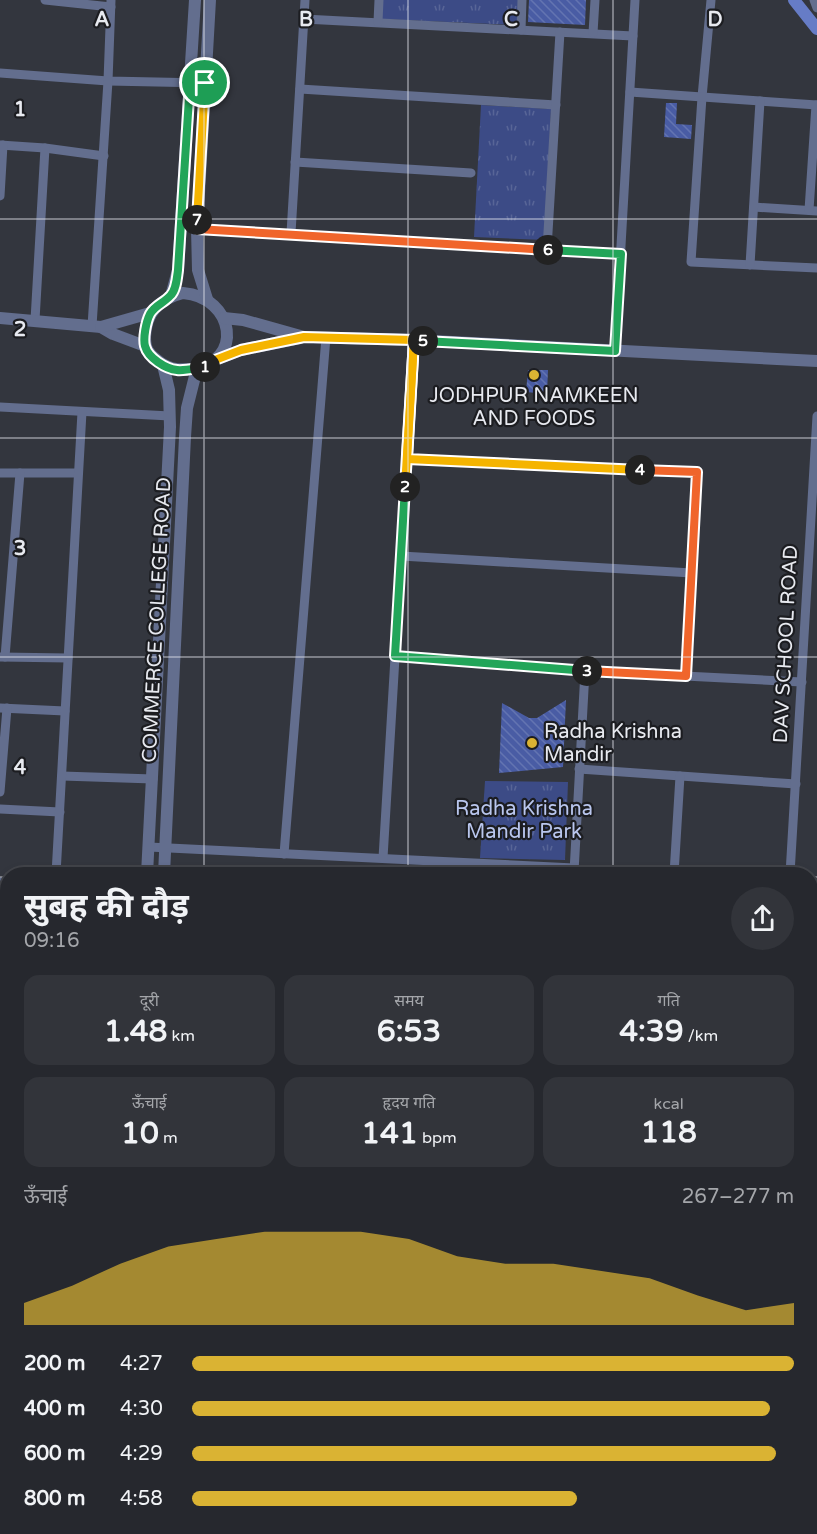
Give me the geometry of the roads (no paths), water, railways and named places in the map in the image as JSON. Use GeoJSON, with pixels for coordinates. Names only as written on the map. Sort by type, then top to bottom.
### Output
{"type":"FeatureCollection","features":[{"type":"Feature","properties":{"kind":"street"},"geometry":{"type":"LineString","coordinates":[[45,0],[111,4],[97,326]]}},
{"type":"Feature","properties":{"kind":"street"},"geometry":{"type":"LineString","coordinates":[[171,296],[178,270],[195,0]]}},
{"type":"Feature","properties":{"kind":"street"},"geometry":{"type":"LineString","coordinates":[[207,299],[198,270],[197,229],[210,0]]}},
{"type":"Feature","properties":{"kind":"street"},"geometry":{"type":"LineString","coordinates":[[291,233],[305,0]]}},
{"type":"Feature","properties":{"kind":"street"},"geometry":{"type":"LineString","coordinates":[[378,22],[379,0]]}},
{"type":"Feature","properties":{"kind":"street"},"geometry":{"type":"LineString","coordinates":[[520,30],[522,0]]}},
{"type":"Feature","properties":{"kind":"street"},"geometry":{"type":"LineString","coordinates":[[593,33],[595,0]]}},
{"type":"Feature","properties":{"kind":"street"},"geometry":{"type":"LineString","coordinates":[[615,351],[635,0]]}},
{"type":"Feature","properties":{"kind":"street"},"geometry":{"type":"LineString","coordinates":[[711,0],[691,262],[817,268]]}},
{"type":"Feature","properties":{"kind":"street"},"geometry":{"type":"LineString","coordinates":[[814,0],[817,8]]}},
{"type":"Feature","properties":{"kind":"street"},"geometry":{"type":"LineString","coordinates":[[304,19],[633,36]]}},
{"type":"Feature","properties":{"kind":"street"},"geometry":{"type":"LineString","coordinates":[[547,249],[560,32]]}},
{"type":"Feature","properties":{"kind":"street"},"geometry":{"type":"LineString","coordinates":[[0,73],[108,81],[205,83]]}},
{"type":"Feature","properties":{"kind":"street"},"geometry":{"type":"LineString","coordinates":[[300,89],[555,105]]}},
{"type":"Feature","properties":{"kind":"street"},"geometry":{"type":"LineString","coordinates":[[630,92],[817,105],[813,211],[754,207]]}},
{"type":"Feature","properties":{"kind":"street"},"geometry":{"type":"LineString","coordinates":[[750,265],[760,101]]}},
{"type":"Feature","properties":{"kind":"street"},"geometry":{"type":"LineString","coordinates":[[0,196],[2,145],[104,156]]}},
{"type":"Feature","properties":{"kind":"street"},"geometry":{"type":"LineString","coordinates":[[35,320],[45,148]]}},
{"type":"Feature","properties":{"kind":"street"},"geometry":{"type":"LineString","coordinates":[[296,162],[471,173]]}},
{"type":"Feature","properties":{"kind":"street"},"geometry":{"type":"LineString","coordinates":[[197,229],[621,254]]}},
{"type":"Feature","properties":{"kind":"street"},"geometry":{"type":"LineString","coordinates":[[215,360],[227,337],[224,318],[207,299],[183,293],[171,296],[159,303],[150,313],[145,346],[151,356],[163,365],[177,370],[206,367],[215,360],[241,350],[304,337]]}},
{"type":"Feature","properties":{"kind":"street"},"geometry":{"type":"LineString","coordinates":[[97,326],[150,313]]}},
{"type":"Feature","properties":{"kind":"street"},"geometry":{"type":"LineString","coordinates":[[0,318],[97,326],[145,346]]}},
{"type":"Feature","properties":{"kind":"street"},"geometry":{"type":"LineString","coordinates":[[224,318],[243,320],[304,337],[414,340],[817,361]]}},
{"type":"Feature","properties":{"kind":"street"},"geometry":{"type":"LineString","coordinates":[[284,854],[326,338]]}},
{"type":"Feature","properties":{"kind":"street"},"geometry":{"type":"LineString","coordinates":[[383,858],[414,340]]}},
{"type":"Feature","properties":{"kind":"street"},"geometry":{"type":"LineString","coordinates":[[148,867],[170,416],[169,390],[163,365]]}},
{"type":"Feature","properties":{"kind":"street","name":"COMMERCE COLLEGE ROAD"},"geometry":{"type":"LineString","coordinates":[[165,867],[185,437],[187,408],[197,368]]}},
{"type":"Feature","properties":{"kind":"street"},"geometry":{"type":"LineString","coordinates":[[0,408],[170,416]]}},
{"type":"Feature","properties":{"kind":"street"},"geometry":{"type":"LineString","coordinates":[[56,867],[82,412]]}},
{"type":"Feature","properties":{"kind":"street","name":"DAV SCHOOL ROAD"},"geometry":{"type":"LineString","coordinates":[[790,867],[802,682],[813,567],[817,416]]}},
{"type":"Feature","properties":{"kind":"street"},"geometry":{"type":"LineString","coordinates":[[407,459],[697,472],[686,676]]}},
{"type":"Feature","properties":{"kind":"street"},"geometry":{"type":"LineString","coordinates":[[0,473],[78,472]]}},
{"type":"Feature","properties":{"kind":"street"},"geometry":{"type":"LineString","coordinates":[[20,473],[2,657],[68,658]]}},
{"type":"Feature","properties":{"kind":"street"},"geometry":{"type":"LineString","coordinates":[[401,556],[692,573]]}},
{"type":"Feature","properties":{"kind":"street"},"geometry":{"type":"LineString","coordinates":[[395,656],[585,671],[802,682]]}},
{"type":"Feature","properties":{"kind":"street"},"geometry":{"type":"LineString","coordinates":[[574,867],[585,671]]}},
{"type":"Feature","properties":{"kind":"street"},"geometry":{"type":"LineString","coordinates":[[0,792],[3,708],[65,711]]}},
{"type":"Feature","properties":{"kind":"street"},"geometry":{"type":"LineString","coordinates":[[579,769],[796,784]]}},
{"type":"Feature","properties":{"kind":"street"},"geometry":{"type":"LineString","coordinates":[[62,776],[153,779]]}},
{"type":"Feature","properties":{"kind":"street"},"geometry":{"type":"LineString","coordinates":[[674,867],[680,776]]}},
{"type":"Feature","properties":{"kind":"street"},"geometry":{"type":"LineString","coordinates":[[0,809],[60,812]]}},
{"type":"Feature","properties":{"kind":"street"},"geometry":{"type":"LineString","coordinates":[[149,847],[515,867]]}},
{"type":"Feature","properties":{"kind":"waterway"},"geometry":{"type":"LineString","coordinates":[[794,0],[817,29]]}},
{"type":"Feature","properties":{"kind":"place","name":"JODHPUR NAMKEEN AND FOODS"},"geometry":{"type":"Point","coordinates":[534,375]}},
{"type":"Feature","properties":{"kind":"place","name":"Radha Krishna Mandir"},"geometry":{"type":"Point","coordinates":[532,743]}},
{"type":"Feature","properties":{"kind":"park label","name":"Radha Krishna Mandir Park"},"geometry":{"type":"Point","coordinates":[524,820]}}]}
